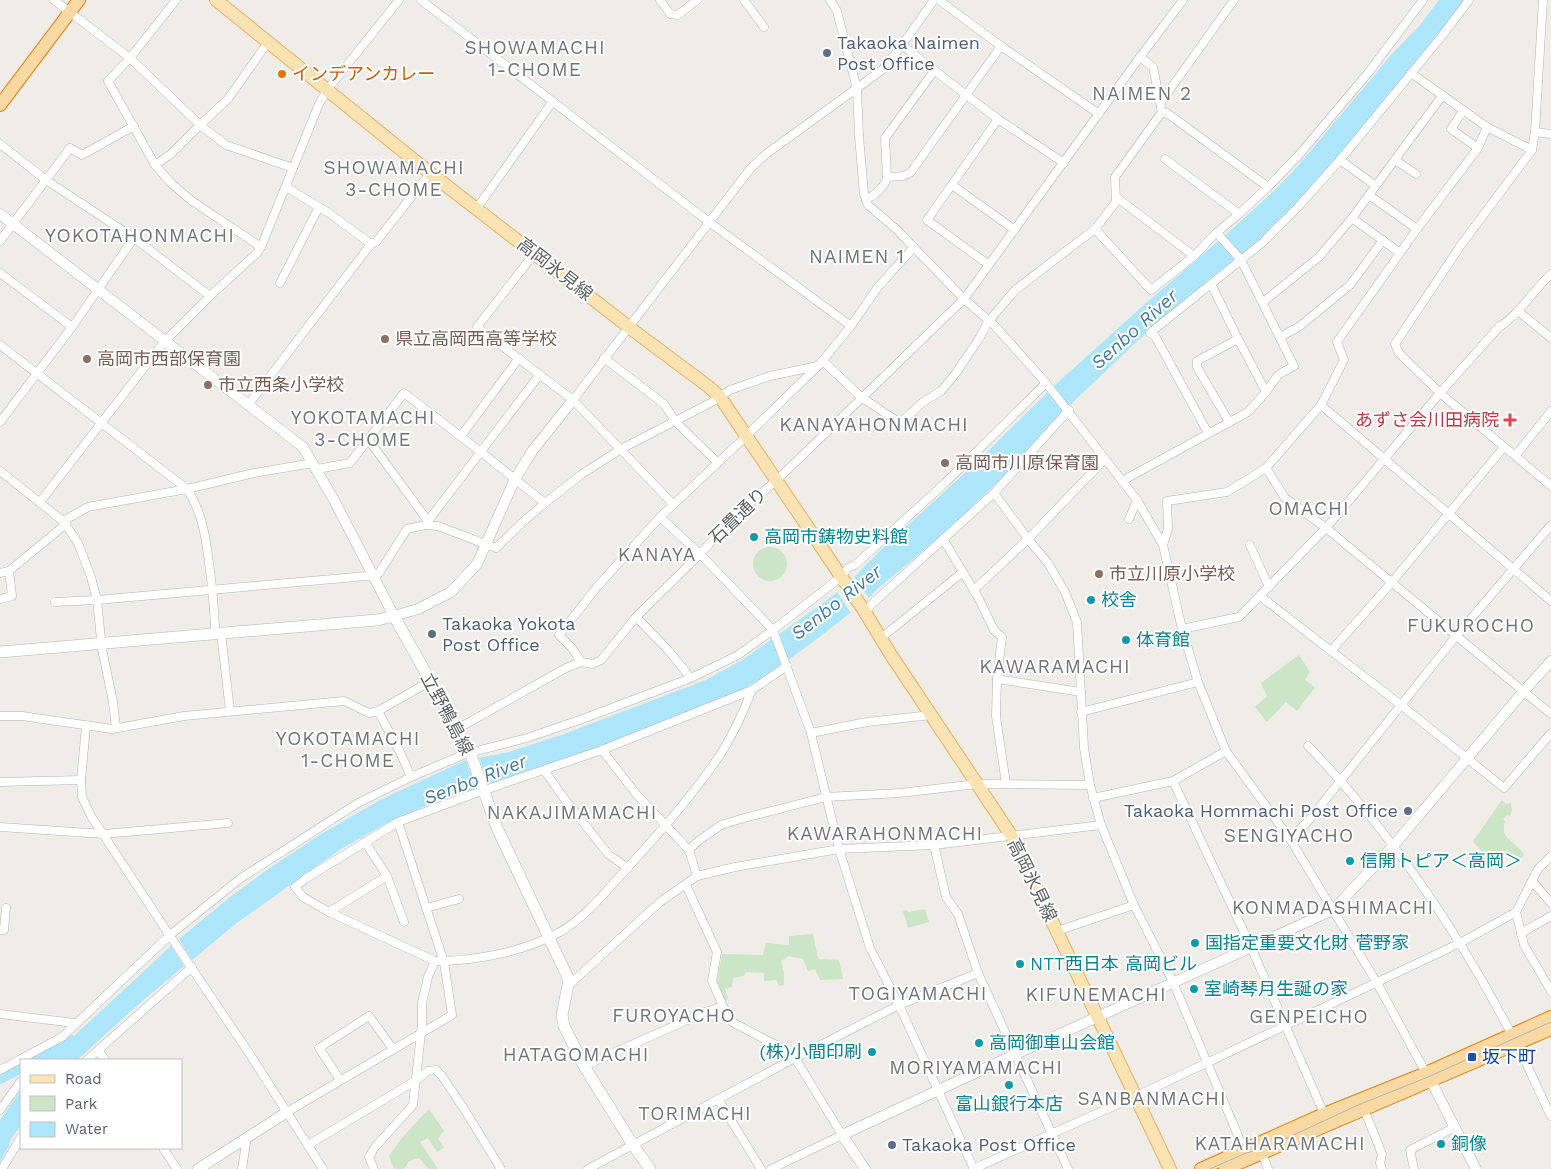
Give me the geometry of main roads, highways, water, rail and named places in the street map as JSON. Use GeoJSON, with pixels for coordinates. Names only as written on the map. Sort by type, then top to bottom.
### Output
{"type":"FeatureCollection","features":[{"type":"Feature","properties":{"kind":"highway"},"geometry":{"type":"LineString","coordinates":[[0,105],[80,0]]}},
{"type":"Feature","properties":{"kind":"highway"},"geometry":{"type":"LineString","coordinates":[[1201,1169],[1246,1154],[1428,1077],[1514,1038],[1551,1017]]}},
{"type":"Feature","properties":{"kind":"highway"},"geometry":{"type":"LineString","coordinates":[[1514,1038],[1551,1029]]}},
{"type":"Feature","properties":{"kind":"highway"},"geometry":{"type":"LineString","coordinates":[[1225,1169],[1246,1154],[1262,1152],[1326,1120],[1364,1109],[1428,1077]]}},
{"type":"Feature","properties":{"kind":"main road","name":"高岡氷見線"},"geometry":{"type":"LineString","coordinates":[[216,0],[430,173],[720,397],[777,480],[1011,835],[1170,1169]]}},
{"type":"Feature","properties":{"kind":"main road","name":"立野鴨島線"},"geometry":{"type":"LineString","coordinates":[[0,652],[377,620],[394,616],[470,754],[497,828],[569,980],[562,1015],[564,1026],[584,1066],[650,1169]]}},
{"type":"Feature","properties":{"kind":"water","name":"Senbo River"},"geometry":{"type":"Polygon","coordinates":[[[1439,0],[1467,0],[1373,116],[1308,192],[1245,253],[1146,333],[1070,405],[1006,474],[950,528],[869,598],[784,663],[729,697],[556,764],[489,784],[479,758],[509,752],[564,734],[706,680],[744,659],[830,598],[979,460],[1055,385],[1275,190],[1297,167],[1393,53],[1420,25],[1439,0]]]}},
{"type":"Feature","properties":{"kind":"water"},"geometry":{"type":"Polygon","coordinates":[[[466,760],[476,789],[444,798],[407,814],[383,825],[341,849],[238,922],[192,960],[179,939],[264,872],[321,834],[382,799],[466,760]]]}},
{"type":"Feature","properties":{"kind":"water"},"geometry":{"type":"Polygon","coordinates":[[[171,946],[184,966],[78,1059],[46,1059],[45,1057],[70,1037],[72,1038],[171,946]]]}},
{"type":"Feature","properties":{"kind":"water"},"geometry":{"type":"Polygon","coordinates":[[[20,1091],[20,1126],[10,1140],[9,1146],[0,1162],[0,1120],[20,1091]]]}},
{"type":"Feature","properties":{"kind":"waterway"},"geometry":{"type":"LineString","coordinates":[[37,1059],[71,1041]]}},
{"type":"Feature","properties":{"kind":"waterway"},"geometry":{"type":"LineString","coordinates":[[0,1078],[20,1068]]}},
{"type":"Feature","properties":{"kind":"tram line"},"geometry":{"type":"LineString","coordinates":[[1210,1169],[1246,1153],[1268,1147],[1358,1105],[1428,1077],[1551,1022]]}},
{"type":"Feature","properties":{"kind":"place","name":"Takaoka Naimen Post Office"},"geometry":{"type":"Point","coordinates":[827,53]}},
{"type":"Feature","properties":{"kind":"place","name":"インデアンカレー"},"geometry":{"type":"Point","coordinates":[282,74]}},
{"type":"Feature","properties":{"kind":"place","name":"県立高岡西高等学校"},"geometry":{"type":"Point","coordinates":[385,339]}},
{"type":"Feature","properties":{"kind":"place","name":"高岡市西部保育園"},"geometry":{"type":"Point","coordinates":[87,359]}},
{"type":"Feature","properties":{"kind":"place","name":"市立西条小学校"},"geometry":{"type":"Point","coordinates":[208,385]}},
{"type":"Feature","properties":{"kind":"place","name":"あずさ会川田病院"},"geometry":{"type":"Point","coordinates":[1510,420]}},
{"type":"Feature","properties":{"kind":"place","name":"高岡市川原保育園"},"geometry":{"type":"Point","coordinates":[945,463]}},
{"type":"Feature","properties":{"kind":"place","name":"高岡市鋳物史料館"},"geometry":{"type":"Point","coordinates":[754,537]}},
{"type":"Feature","properties":{"kind":"place","name":"市立川原小学校"},"geometry":{"type":"Point","coordinates":[1099,574]}},
{"type":"Feature","properties":{"kind":"place","name":"校舎"},"geometry":{"type":"Point","coordinates":[1091,600]}},
{"type":"Feature","properties":{"kind":"place","name":"Takaoka Yokota Post Office"},"geometry":{"type":"Point","coordinates":[432,634]}},
{"type":"Feature","properties":{"kind":"place","name":"体育館"},"geometry":{"type":"Point","coordinates":[1126,640]}},
{"type":"Feature","properties":{"kind":"place","name":"Takaoka Hommachi Post Office"},"geometry":{"type":"Point","coordinates":[1408,811]}},
{"type":"Feature","properties":{"kind":"place","name":"信開トピア＜高岡＞"},"geometry":{"type":"Point","coordinates":[1350,861]}},
{"type":"Feature","properties":{"kind":"place","name":"国指定重要文化財 菅野家"},"geometry":{"type":"Point","coordinates":[1195,943]}},
{"type":"Feature","properties":{"kind":"place","name":"NTT西日本 高岡ビル"},"geometry":{"type":"Point","coordinates":[1020,964]}},
{"type":"Feature","properties":{"kind":"place","name":"室崎琴月生誕の家"},"geometry":{"type":"Point","coordinates":[1194,989]}},
{"type":"Feature","properties":{"kind":"place","name":"高岡御車山会館"},"geometry":{"type":"Point","coordinates":[979,1043]}},
{"type":"Feature","properties":{"kind":"place","name":"(株)小間印刷"},"geometry":{"type":"Point","coordinates":[872,1052]}},
{"type":"Feature","properties":{"kind":"place","name":"坂下町"},"geometry":{"type":"Point","coordinates":[1472,1057]}},
{"type":"Feature","properties":{"kind":"place","name":"富山銀行本店"},"geometry":{"type":"Point","coordinates":[1009,1085]}},
{"type":"Feature","properties":{"kind":"place","name":"銅像"},"geometry":{"type":"Point","coordinates":[1441,1144]}},
{"type":"Feature","properties":{"kind":"place","name":"Takaoka Post Office"},"geometry":{"type":"Point","coordinates":[892,1145]}},
{"type":"Feature","properties":{"kind":"district","name":"SHOWAMACHI 1-CHOME"},"geometry":{"type":"Point","coordinates":[535,58]}},
{"type":"Feature","properties":{"kind":"district","name":"NAIMEN 2"},"geometry":{"type":"Point","coordinates":[1142,93]}},
{"type":"Feature","properties":{"kind":"district","name":"SHOWAMACHI 3-CHOME"},"geometry":{"type":"Point","coordinates":[394,178]}},
{"type":"Feature","properties":{"kind":"district","name":"YOKOTAHONMACHI"},"geometry":{"type":"Point","coordinates":[140,235]}},
{"type":"Feature","properties":{"kind":"district","name":"NAIMEN 1"},"geometry":{"type":"Point","coordinates":[857,256]}},
{"type":"Feature","properties":{"kind":"district","name":"KANAYAHONMACHI"},"geometry":{"type":"Point","coordinates":[874,424]}},
{"type":"Feature","properties":{"kind":"district","name":"YOKOTAMACHI 3-CHOME"},"geometry":{"type":"Point","coordinates":[363,428]}},
{"type":"Feature","properties":{"kind":"district","name":"OMACHI"},"geometry":{"type":"Point","coordinates":[1309,508]}},
{"type":"Feature","properties":{"kind":"district","name":"KANAYA"},"geometry":{"type":"Point","coordinates":[657,554]}},
{"type":"Feature","properties":{"kind":"district","name":"FUKUROCHO"},"geometry":{"type":"Point","coordinates":[1471,625]}},
{"type":"Feature","properties":{"kind":"district","name":"KAWARAMACHI"},"geometry":{"type":"Point","coordinates":[1055,666]}},
{"type":"Feature","properties":{"kind":"district","name":"YOKOTAMACHI 1-CHOME"},"geometry":{"type":"Point","coordinates":[348,749]}},
{"type":"Feature","properties":{"kind":"district","name":"NAKAJIMAMACHI"},"geometry":{"type":"Point","coordinates":[572,812]}},
{"type":"Feature","properties":{"kind":"district","name":"KAWARAHONMACHI"},"geometry":{"type":"Point","coordinates":[885,833]}},
{"type":"Feature","properties":{"kind":"district","name":"SENGIYACHO"},"geometry":{"type":"Point","coordinates":[1289,835]}},
{"type":"Feature","properties":{"kind":"district","name":"KONMADASHIMACHI"},"geometry":{"type":"Point","coordinates":[1333,907]}},
{"type":"Feature","properties":{"kind":"district","name":"TOGIYAMACHI"},"geometry":{"type":"Point","coordinates":[918,993]}},
{"type":"Feature","properties":{"kind":"district","name":"KIFUNEMACHI"},"geometry":{"type":"Point","coordinates":[1096,994]}},
{"type":"Feature","properties":{"kind":"district","name":"FUROYACHO"},"geometry":{"type":"Point","coordinates":[674,1015]}},
{"type":"Feature","properties":{"kind":"district","name":"GENPEICHO"},"geometry":{"type":"Point","coordinates":[1309,1016]}},
{"type":"Feature","properties":{"kind":"district","name":"HATAGOMACHI"},"geometry":{"type":"Point","coordinates":[576,1054]}},
{"type":"Feature","properties":{"kind":"district","name":"MORIYAMAMACHI"},"geometry":{"type":"Point","coordinates":[976,1067]}},
{"type":"Feature","properties":{"kind":"district","name":"SANBANMACHI"},"geometry":{"type":"Point","coordinates":[1152,1098]}},
{"type":"Feature","properties":{"kind":"district","name":"TORIMACHI"},"geometry":{"type":"Point","coordinates":[695,1113]}},
{"type":"Feature","properties":{"kind":"district","name":"KATAHARAMACHI"},"geometry":{"type":"Point","coordinates":[1280,1143]}}]}
